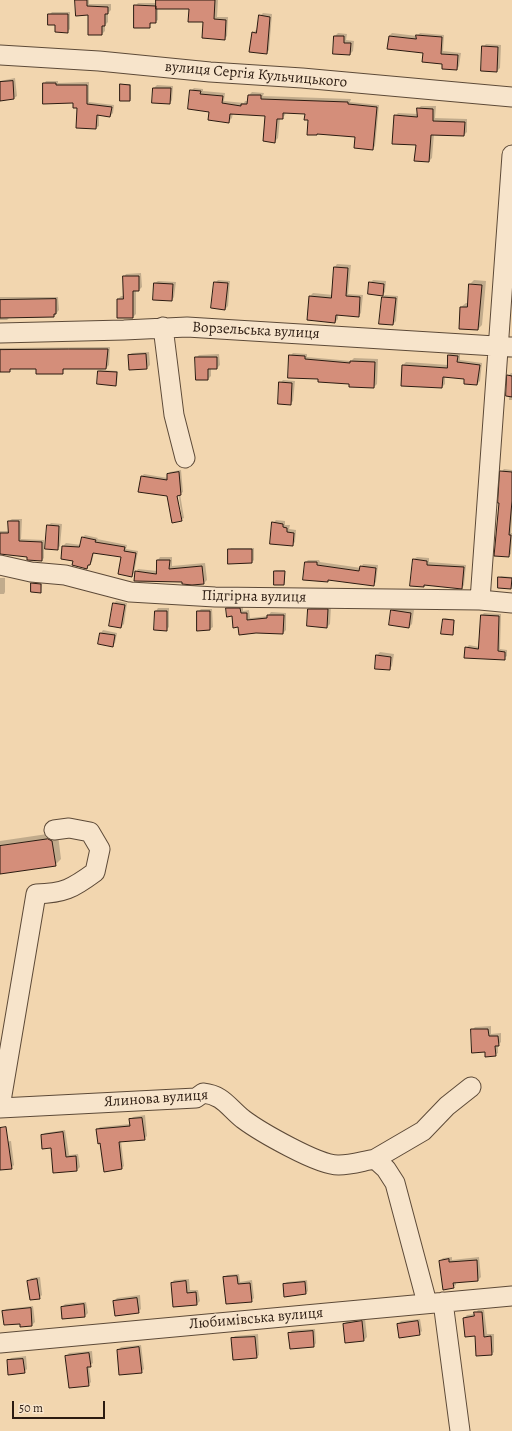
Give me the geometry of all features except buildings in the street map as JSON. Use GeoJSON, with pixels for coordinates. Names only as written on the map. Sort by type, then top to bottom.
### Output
{"type":"FeatureCollection","features":[{"type":"Feature","properties":{"kind":"street","name":"вулиця Сергія Кульчицького"},"geometry":{"type":"LineString","coordinates":[[0,55],[99,61],[512,97]]}},
{"type":"Feature","properties":{"kind":"street"},"geometry":{"type":"LineString","coordinates":[[480,600],[505,347],[512,155]]}},
{"type":"Feature","properties":{"kind":"street","name":"Ворзельська вулиця"},"geometry":{"type":"LineString","coordinates":[[0,333],[194,327],[505,347]]}},
{"type":"Feature","properties":{"kind":"street"},"geometry":{"type":"LineString","coordinates":[[163,328],[174,415],[185,458]]}},
{"type":"Feature","properties":{"kind":"street","name":"Підгірна вулиця"},"geometry":{"type":"LineString","coordinates":[[0,565],[31,572],[65,576],[130,592],[215,597],[480,600],[512,603]]}},
{"type":"Feature","properties":{"kind":"street"},"geometry":{"type":"LineString","coordinates":[[0,1108],[36,894],[54,893],[75,887],[95,872],[100,849],[90,832],[70,828],[54,830]]}},
{"type":"Feature","properties":{"kind":"street","name":"Ялинова вулиця"},"geometry":{"type":"LineString","coordinates":[[0,1108],[196,1098],[203,1093],[211,1094],[225,1100],[243,1119],[260,1131],[313,1158],[337,1166],[375,1159],[423,1131],[447,1106],[471,1087]]}},
{"type":"Feature","properties":{"kind":"street"},"geometry":{"type":"LineString","coordinates":[[375,1159],[386,1168],[395,1183],[435,1303],[460,1431]]}},
{"type":"Feature","properties":{"kind":"street","name":"Любимівська вулиця"},"geometry":{"type":"LineString","coordinates":[[0,1343],[512,1296]]}}]}
